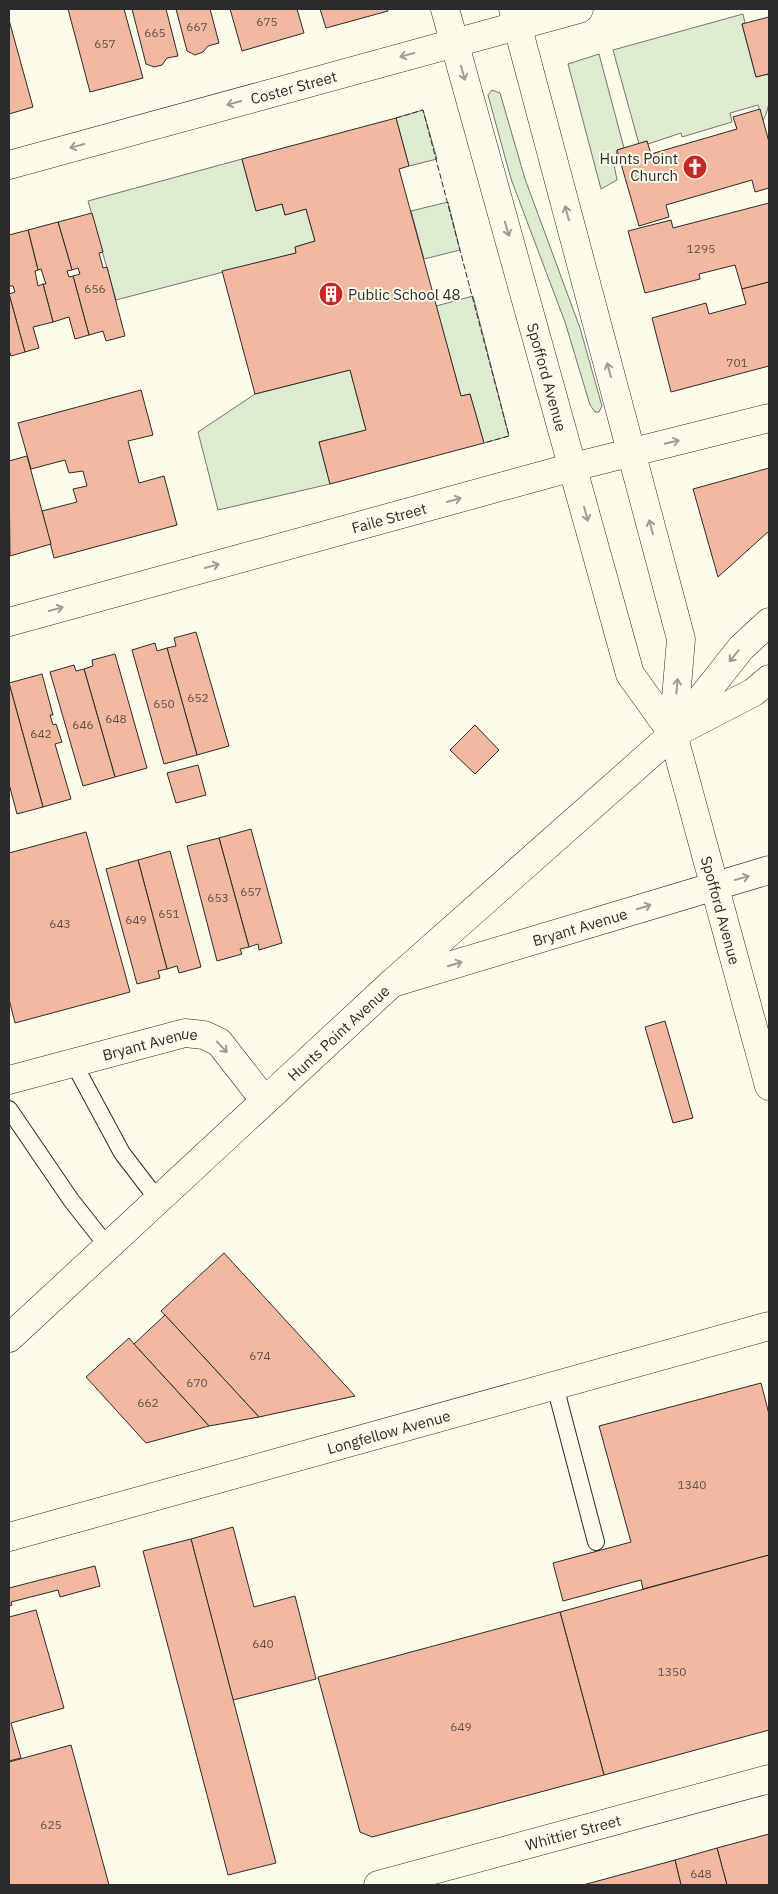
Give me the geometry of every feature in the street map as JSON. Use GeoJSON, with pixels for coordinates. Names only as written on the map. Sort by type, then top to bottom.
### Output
{"type":"FeatureCollection","features":[{"type":"Feature","properties":{"kind":"street","name":"Spofford Avenue"},"geometry":{"type":"LineString","coordinates":[[445,9],[630,674],[674,734]]}},
{"type":"Feature","properties":{"kind":"street","name":"Coster Street"},"geometry":{"type":"LineString","coordinates":[[9,165],[454,41],[515,17],[579,9]]}},
{"type":"Feature","properties":{"kind":"street","name":"Spofford Avenue"},"geometry":{"type":"LineString","coordinates":[[515,17],[681,639],[674,734],[769,1086]]}},
{"type":"Feature","properties":{"kind":"street","name":"Faile Street"},"geometry":{"type":"LineString","coordinates":[[9,622],[573,467],[769,418]]}},
{"type":"Feature","properties":{"kind":"street","name":"Hunts Point Avenue"},"geometry":{"type":"LineString","coordinates":[[9,1338],[392,983],[674,734],[741,648],[769,622]]}},
{"type":"Feature","properties":{"kind":"street","name":"Hunts Point Avenue"},"geometry":{"type":"LineString","coordinates":[[674,734],[754,692],[769,679]]}},
{"type":"Feature","properties":{"kind":"street","name":"Bryant Avenue"},"geometry":{"type":"LineString","coordinates":[[392,983],[769,870]]}},
{"type":"Feature","properties":{"kind":"street","name":"Bryant Avenue"},"geometry":{"type":"LineString","coordinates":[[9,1080],[186,1033],[204,1035],[219,1042],[266,1101]]}},
{"type":"Feature","properties":{"kind":"street","name":"Longfellow Avenue"},"geometry":{"type":"LineString","coordinates":[[9,1537],[769,1326]]}},
{"type":"Feature","properties":{"kind":"street","name":"Whittier Street"},"geometry":{"type":"LineString","coordinates":[[378,1885],[769,1779]]}},
{"type":"Feature","properties":{"kind":"lane"},"geometry":{"type":"LineString","coordinates":[[74,1062],[122,1153],[158,1200]]}},
{"type":"Feature","properties":{"kind":"lane"},"geometry":{"type":"LineString","coordinates":[[9,1109],[71,1200],[108,1247]]}},
{"type":"Feature","properties":{"kind":"lane"},"geometry":{"type":"LineString","coordinates":[[555,1386],[596,1542]]}},
{"type":"Feature","properties":{"kind":"green space"},"geometry":{"type":"Polygon","coordinates":[[[743,14],[745,23],[742,24],[756,77],[768,74],[770,98],[763,121],[758,105],[730,113],[732,122],[682,137],[681,133],[648,144],[647,141],[639,144],[613,50],[743,14]]]}},
{"type":"Feature","properties":{"kind":"green space"},"geometry":{"type":"Polygon","coordinates":[[[599,54],[624,148],[617,150],[616,157],[613,159],[617,180],[601,189],[568,64],[599,54]]]}},
{"type":"Feature","properties":{"kind":"green space"},"geometry":{"type":"Polygon","coordinates":[[[492,90],[500,93],[525,179],[580,328],[602,406],[599,412],[595,412],[590,405],[565,322],[511,179],[488,95],[492,90]]]}},
{"type":"Feature","properties":{"kind":"green space"},"geometry":{"type":"Polygon","coordinates":[[[423,110],[437,159],[409,166],[396,118],[423,110]]]}},
{"type":"Feature","properties":{"kind":"green space"},"geometry":{"type":"Polygon","coordinates":[[[242,159],[256,211],[282,204],[285,215],[306,209],[315,241],[295,247],[296,253],[116,300],[88,201],[242,159]]]}},
{"type":"Feature","properties":{"kind":"green space"},"geometry":{"type":"Polygon","coordinates":[[[448,202],[460,250],[424,259],[411,211],[448,202]]]}},
{"type":"Feature","properties":{"kind":"green space"},"geometry":{"type":"Polygon","coordinates":[[[473,296],[509,436],[484,443],[470,394],[461,396],[436,306],[473,296]]]}},
{"type":"Feature","properties":{"kind":"green space"},"geometry":{"type":"Polygon","coordinates":[[[350,370],[366,430],[319,442],[330,484],[218,510],[198,432],[255,394],[350,370]]]}},
{"type":"Feature","properties":{"kind":"building"},"geometry":{"type":"Polygon","coordinates":[[[68,9],[124,9],[143,78],[90,92],[68,9]]]}},
{"type":"Feature","properties":{"kind":"building"},"geometry":{"type":"Polygon","coordinates":[[[132,9],[166,9],[178,56],[167,58],[162,65],[154,67],[146,64],[132,9]]]}},
{"type":"Feature","properties":{"kind":"building"},"geometry":{"type":"Polygon","coordinates":[[[176,9],[210,9],[219,43],[208,46],[203,52],[195,55],[187,51],[176,9]]]}},
{"type":"Feature","properties":{"kind":"building"},"geometry":{"type":"Polygon","coordinates":[[[230,9],[297,9],[304,33],[242,51],[230,9]]]}},
{"type":"Feature","properties":{"kind":"building"},"geometry":{"type":"Polygon","coordinates":[[[320,9],[387,9],[388,11],[326,28],[320,9]]]}},
{"type":"Feature","properties":{"kind":"building"},"geometry":{"type":"Polygon","coordinates":[[[769,17],[769,79],[768,74],[756,77],[742,24],[769,17]]]}},
{"type":"Feature","properties":{"kind":"building"},"geometry":{"type":"Polygon","coordinates":[[[9,20],[33,107],[9,114],[9,20]]]}},
{"type":"Feature","properties":{"kind":"building","name":"Hunts Point Church"},"geometry":{"type":"Polygon","coordinates":[[[760,109],[769,142],[769,188],[755,192],[752,180],[666,205],[669,217],[639,226],[617,150],[647,141],[651,154],[737,129],[733,117],[760,109]]]}},
{"type":"Feature","properties":{"kind":"building","name":"Public School 48"},"geometry":{"type":"Polygon","coordinates":[[[396,118],[409,166],[399,169],[461,396],[470,394],[484,443],[330,484],[319,442],[366,430],[350,370],[255,394],[222,271],[296,253],[295,247],[315,241],[306,209],[285,215],[282,204],[256,211],[242,159],[396,118]]]}},
{"type":"Feature","properties":{"kind":"building"},"geometry":{"type":"Polygon","coordinates":[[[769,203],[769,282],[742,289],[735,265],[699,274],[700,279],[645,293],[628,231],[671,220],[673,228],[769,203]]]}},
{"type":"Feature","properties":{"kind":"building"},"geometry":{"type":"Polygon","coordinates":[[[92,213],[103,252],[99,253],[103,268],[107,267],[125,336],[106,341],[103,331],[89,335],[73,276],[80,274],[78,268],[72,270],[58,222],[92,213]]]}},
{"type":"Feature","properties":{"kind":"building"},"geometry":{"type":"Polygon","coordinates":[[[58,222],[72,270],[67,271],[69,277],[73,276],[89,335],[75,339],[69,317],[53,322],[43,284],[46,284],[41,269],[38,270],[28,230],[58,222]]]}},
{"type":"Feature","properties":{"kind":"building"},"geometry":{"type":"Polygon","coordinates":[[[28,230],[38,270],[35,271],[38,286],[43,284],[53,322],[33,327],[39,348],[25,352],[9,294],[15,292],[13,286],[9,286],[9,235],[28,230]]]}},
{"type":"Feature","properties":{"kind":"building"},"geometry":{"type":"Polygon","coordinates":[[[769,282],[769,366],[671,392],[652,318],[706,303],[709,314],[746,304],[742,289],[769,282]]]}},
{"type":"Feature","properties":{"kind":"building"},"geometry":{"type":"Polygon","coordinates":[[[9,294],[25,352],[11,356],[9,350],[9,294]]]}},
{"type":"Feature","properties":{"kind":"building"},"geometry":{"type":"Polygon","coordinates":[[[141,390],[153,435],[128,441],[139,483],[164,476],[177,525],[54,558],[42,511],[77,502],[73,489],[87,486],[83,471],[69,473],[65,460],[31,469],[18,423],[141,390]]]}},
{"type":"Feature","properties":{"kind":"building"},"geometry":{"type":"Polygon","coordinates":[[[27,456],[51,544],[10,556],[9,461],[27,456]]]}},
{"type":"Feature","properties":{"kind":"building"},"geometry":{"type":"Polygon","coordinates":[[[769,468],[769,531],[718,577],[693,489],[769,468]]]}},
{"type":"Feature","properties":{"kind":"building"},"geometry":{"type":"Polygon","coordinates":[[[196,632],[229,746],[197,755],[167,648],[176,646],[174,638],[196,632]]]}},
{"type":"Feature","properties":{"kind":"building"},"geometry":{"type":"Polygon","coordinates":[[[155,643],[157,651],[167,648],[197,755],[164,764],[132,650],[155,643]]]}},
{"type":"Feature","properties":{"kind":"building"},"geometry":{"type":"Polygon","coordinates":[[[115,654],[147,768],[115,777],[84,669],[93,666],[92,660],[115,654]]]}},
{"type":"Feature","properties":{"kind":"building"},"geometry":{"type":"Polygon","coordinates":[[[74,665],[76,671],[84,669],[115,777],[83,786],[50,672],[74,665]]]}},
{"type":"Feature","properties":{"kind":"building"},"geometry":{"type":"Polygon","coordinates":[[[42,674],[53,715],[50,715],[53,725],[56,724],[62,742],[55,744],[71,799],[43,807],[9,683],[42,674]]]}},
{"type":"Feature","properties":{"kind":"building"},"geometry":{"type":"Polygon","coordinates":[[[9,683],[43,807],[17,814],[9,784],[9,683]]]}},
{"type":"Feature","properties":{"kind":"building"},"geometry":{"type":"Polygon","coordinates":[[[475,725],[499,750],[475,774],[450,750],[475,725]]]}},
{"type":"Feature","properties":{"kind":"building"},"geometry":{"type":"Polygon","coordinates":[[[198,765],[206,795],[176,803],[167,773],[198,765]]]}},
{"type":"Feature","properties":{"kind":"building"},"geometry":{"type":"Polygon","coordinates":[[[251,829],[282,943],[259,950],[258,944],[249,947],[219,838],[251,829]]]}},
{"type":"Feature","properties":{"kind":"building"},"geometry":{"type":"Polygon","coordinates":[[[86,832],[130,992],[15,1023],[9,999],[9,853],[86,832]]]}},
{"type":"Feature","properties":{"kind":"building"},"geometry":{"type":"Polygon","coordinates":[[[219,838],[249,947],[240,949],[242,954],[217,961],[187,846],[219,838]]]}},
{"type":"Feature","properties":{"kind":"building"},"geometry":{"type":"Polygon","coordinates":[[[170,851],[201,967],[179,973],[177,966],[167,969],[138,860],[170,851]]]}},
{"type":"Feature","properties":{"kind":"building"},"geometry":{"type":"Polygon","coordinates":[[[138,860],[167,969],[158,971],[160,978],[137,984],[106,869],[138,860]]]}},
{"type":"Feature","properties":{"kind":"building"},"geometry":{"type":"Polygon","coordinates":[[[665,1021],[693,1118],[673,1123],[645,1027],[665,1021]]]}},
{"type":"Feature","properties":{"kind":"building"},"geometry":{"type":"Polygon","coordinates":[[[224,1253],[355,1396],[259,1417],[161,1311],[224,1253]]]}},
{"type":"Feature","properties":{"kind":"building"},"geometry":{"type":"Polygon","coordinates":[[[165,1315],[259,1417],[209,1426],[134,1344],[165,1315]]]}},
{"type":"Feature","properties":{"kind":"building"},"geometry":{"type":"Polygon","coordinates":[[[129,1338],[209,1426],[146,1443],[86,1377],[129,1338]]]}},
{"type":"Feature","properties":{"kind":"building"},"geometry":{"type":"Polygon","coordinates":[[[761,1383],[769,1414],[769,1555],[643,1589],[641,1580],[563,1601],[553,1563],[631,1542],[599,1426],[761,1383]]]}},
{"type":"Feature","properties":{"kind":"building"},"geometry":{"type":"Polygon","coordinates":[[[233,1527],[254,1607],[295,1596],[316,1679],[233,1700],[191,1539],[233,1527]]]}},
{"type":"Feature","properties":{"kind":"building"},"geometry":{"type":"Polygon","coordinates":[[[191,1539],[276,1863],[228,1875],[143,1551],[191,1539]]]}},
{"type":"Feature","properties":{"kind":"building"},"geometry":{"type":"Polygon","coordinates":[[[769,1555],[769,1730],[604,1775],[560,1612],[769,1555]]]}},
{"type":"Feature","properties":{"kind":"building"},"geometry":{"type":"Polygon","coordinates":[[[95,1566],[100,1586],[60,1597],[58,1590],[11,1602],[12,1605],[9,1606],[9,1588],[95,1566]]]}},
{"type":"Feature","properties":{"kind":"building"},"geometry":{"type":"Polygon","coordinates":[[[36,1610],[64,1708],[11,1723],[21,1758],[9,1761],[9,1617],[36,1610]]]}},
{"type":"Feature","properties":{"kind":"building"},"geometry":{"type":"Polygon","coordinates":[[[560,1612],[604,1775],[372,1837],[360,1832],[318,1677],[560,1612]]]}},
{"type":"Feature","properties":{"kind":"building"},"geometry":{"type":"Polygon","coordinates":[[[71,1745],[109,1885],[9,1885],[9,1762],[71,1745]]]}},
{"type":"Feature","properties":{"kind":"building"},"geometry":{"type":"Polygon","coordinates":[[[769,1834],[769,1885],[727,1885],[717,1848],[769,1834]]]}},
{"type":"Feature","properties":{"kind":"building"},"geometry":{"type":"Polygon","coordinates":[[[717,1848],[727,1885],[681,1885],[675,1860],[717,1848]]]}},
{"type":"Feature","properties":{"kind":"building"},"geometry":{"type":"Polygon","coordinates":[[[675,1860],[681,1885],[583,1885],[675,1860]]]}},
{"type":"Feature","properties":{"kind":"fence"},"geometry":{"type":"LineString","coordinates":[[396,118],[423,110],[509,436],[484,443]]}},
{"type":"Feature","properties":{"kind":"place","name":"Hunts Point Church"},"geometry":{"type":"Point","coordinates":[695,167]}},
{"type":"Feature","properties":{"kind":"place","name":"Public School 48"},"geometry":{"type":"Point","coordinates":[331,294]}}]}
